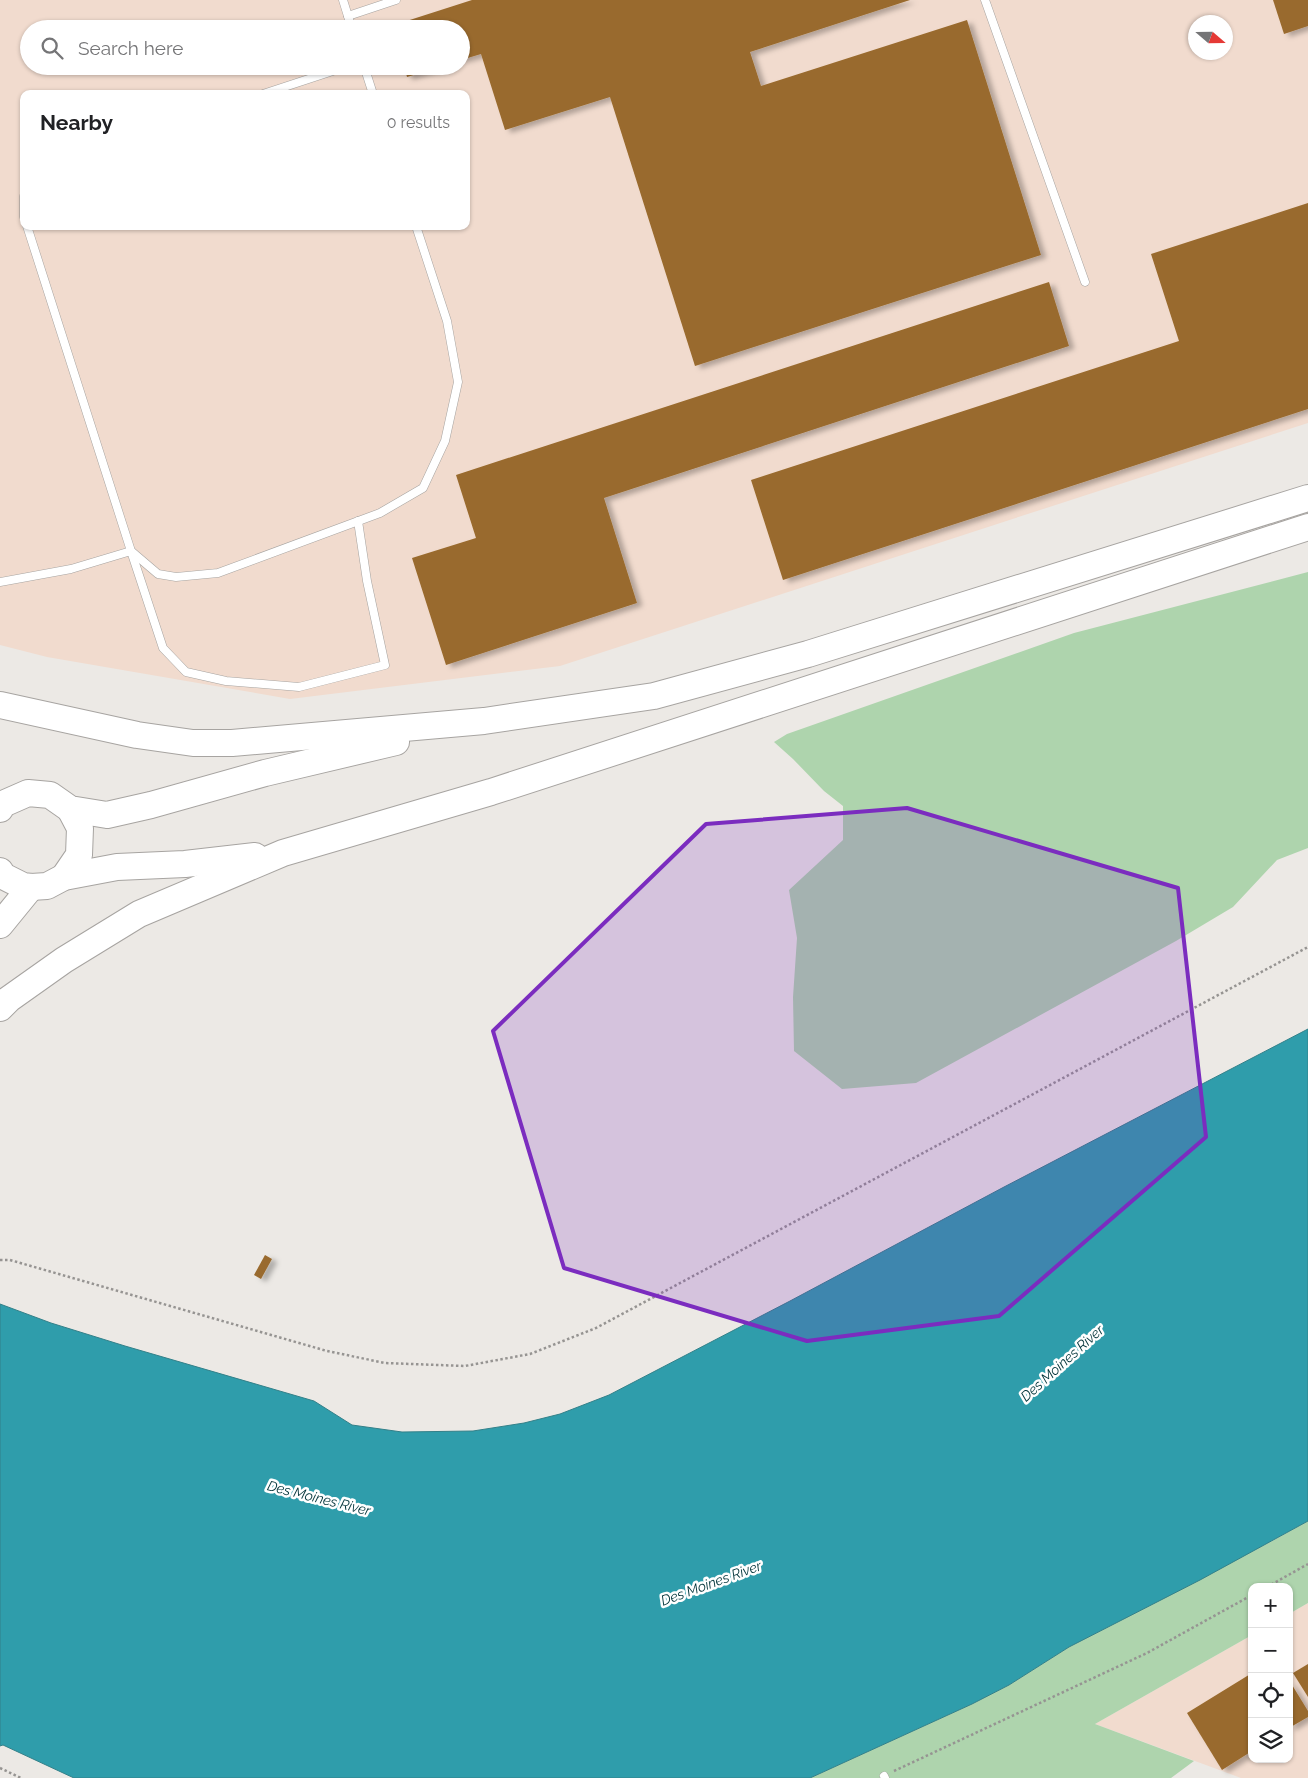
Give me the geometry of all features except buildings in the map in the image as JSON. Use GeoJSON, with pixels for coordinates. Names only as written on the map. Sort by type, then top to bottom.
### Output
{"type":"FeatureCollection","features":[{"type":"Feature","properties":{"kind":"highway"},"geometry":{"type":"LineString","coordinates":[[1171,541],[1308,487]]}},
{"type":"Feature","properties":{"kind":"highway"},"geometry":{"type":"LineString","coordinates":[[0,704],[137,734],[193,743],[232,743],[484,721],[654,696],[808,654],[1308,498]]}},
{"type":"Feature","properties":{"kind":"highway"},"geometry":{"type":"LineString","coordinates":[[0,1008],[9,999],[64,960],[139,914],[283,853],[492,792],[1308,527]]}},
{"type":"Feature","properties":{"kind":"highway"},"geometry":{"type":"LineString","coordinates":[[1,805],[28,793],[50,795],[70,809],[107,815],[151,805],[265,773],[484,721]]}},
{"type":"Feature","properties":{"kind":"highway"},"geometry":{"type":"LineString","coordinates":[[64,877],[79,855],[80,828],[70,809]]}},
{"type":"Feature","properties":{"kind":"highway"},"geometry":{"type":"LineString","coordinates":[[0,871],[3,876],[31,887],[47,886],[64,877],[117,867],[185,864],[283,853]]}},
{"type":"Feature","properties":{"kind":"highway"},"geometry":{"type":"LineString","coordinates":[[0,924],[31,887]]}},
{"type":"Feature","properties":{"kind":"lane"},"geometry":{"type":"LineString","coordinates":[[343,0],[349,20]]}},
{"type":"Feature","properties":{"kind":"lane"},"geometry":{"type":"LineString","coordinates":[[348,16],[396,0]]}},
{"type":"Feature","properties":{"kind":"lane"},"geometry":{"type":"LineString","coordinates":[[985,0],[1085,282]]}},
{"type":"Feature","properties":{"kind":"lane"},"geometry":{"type":"LineString","coordinates":[[275,90],[321,75]]}},
{"type":"Feature","properties":{"kind":"lane"},"geometry":{"type":"LineString","coordinates":[[367,75],[372,90]]}},
{"type":"Feature","properties":{"kind":"lane"},"geometry":{"type":"LineString","coordinates":[[28,230],[163,648],[186,672],[226,681],[299,687],[385,665],[367,581],[358,521]]}},
{"type":"Feature","properties":{"kind":"lane"},"geometry":{"type":"LineString","coordinates":[[131,551],[158,574],[176,577],[218,573],[380,513],[423,488],[445,441],[458,382],[447,321],[417,230]]}},
{"type":"Feature","properties":{"kind":"lane"},"geometry":{"type":"LineString","coordinates":[[0,582],[71,569],[131,551]]}},
{"type":"Feature","properties":{"kind":"path"},"geometry":{"type":"LineString","coordinates":[[0,1260],[20,1263],[327,1351],[385,1363],[465,1366],[530,1354],[605,1324],[1308,947]]}},
{"type":"Feature","properties":{"kind":"path"},"geometry":{"type":"LineString","coordinates":[[1275,1583],[1308,1564]]}},
{"type":"Feature","properties":{"kind":"path"},"geometry":{"type":"LineString","coordinates":[[885,1777],[1147,1654],[1248,1598]]}},
{"type":"Feature","properties":{"kind":"path"},"geometry":{"type":"LineString","coordinates":[[0,1768],[21,1778]]}},
{"type":"Feature","properties":{"kind":"highlighted area"},"geometry":{"type":"Polygon","coordinates":[[[907,808],[1178,888],[1206,1137],[999,1316],[807,1341],[564,1268],[493,1031],[706,824],[907,808]]]}},
{"type":"Feature","properties":{"kind":"shaded area"},"geometry":{"type":"Polygon","coordinates":[[[0,0],[1308,0],[1308,423],[560,666],[290,699],[47,657],[0,645],[0,0]]]}},
{"type":"Feature","properties":{"kind":"shaded area"},"geometry":{"type":"Polygon","coordinates":[[[1308,1603],[1308,1778],[1241,1778],[1095,1724],[1248,1637],[1248,1763],[1293,1763],[1293,1612],[1308,1603]]]}},
{"type":"Feature","properties":{"kind":"green space"},"geometry":{"type":"Polygon","coordinates":[[[1308,572],[1308,848],[1277,860],[1233,907],[1176,941],[916,1083],[842,1089],[794,1051],[793,997],[797,938],[789,890],[843,840],[843,806],[824,791],[774,742],[787,734],[1074,633],[1308,572]]]}},
{"type":"Feature","properties":{"kind":"green space"},"geometry":{"type":"Polygon","coordinates":[[[1308,1521],[1308,1603],[1293,1612],[1293,1583],[1248,1583],[1248,1637],[1095,1724],[1194,1761],[1171,1778],[810,1778],[972,1704],[1009,1685],[1069,1647],[1308,1521]]]}},
{"type":"Feature","properties":{"kind":"water","name":"Des Moines River"},"geometry":{"type":"Polygon","coordinates":[[[1308,1029],[1308,1521],[1200,1580],[1069,1647],[1009,1685],[972,1704],[810,1778],[74,1778],[3,1745],[0,1746],[0,1304],[51,1323],[125,1346],[314,1401],[352,1425],[402,1432],[473,1431],[524,1423],[560,1414],[609,1395],[1308,1029]]]}}]}
